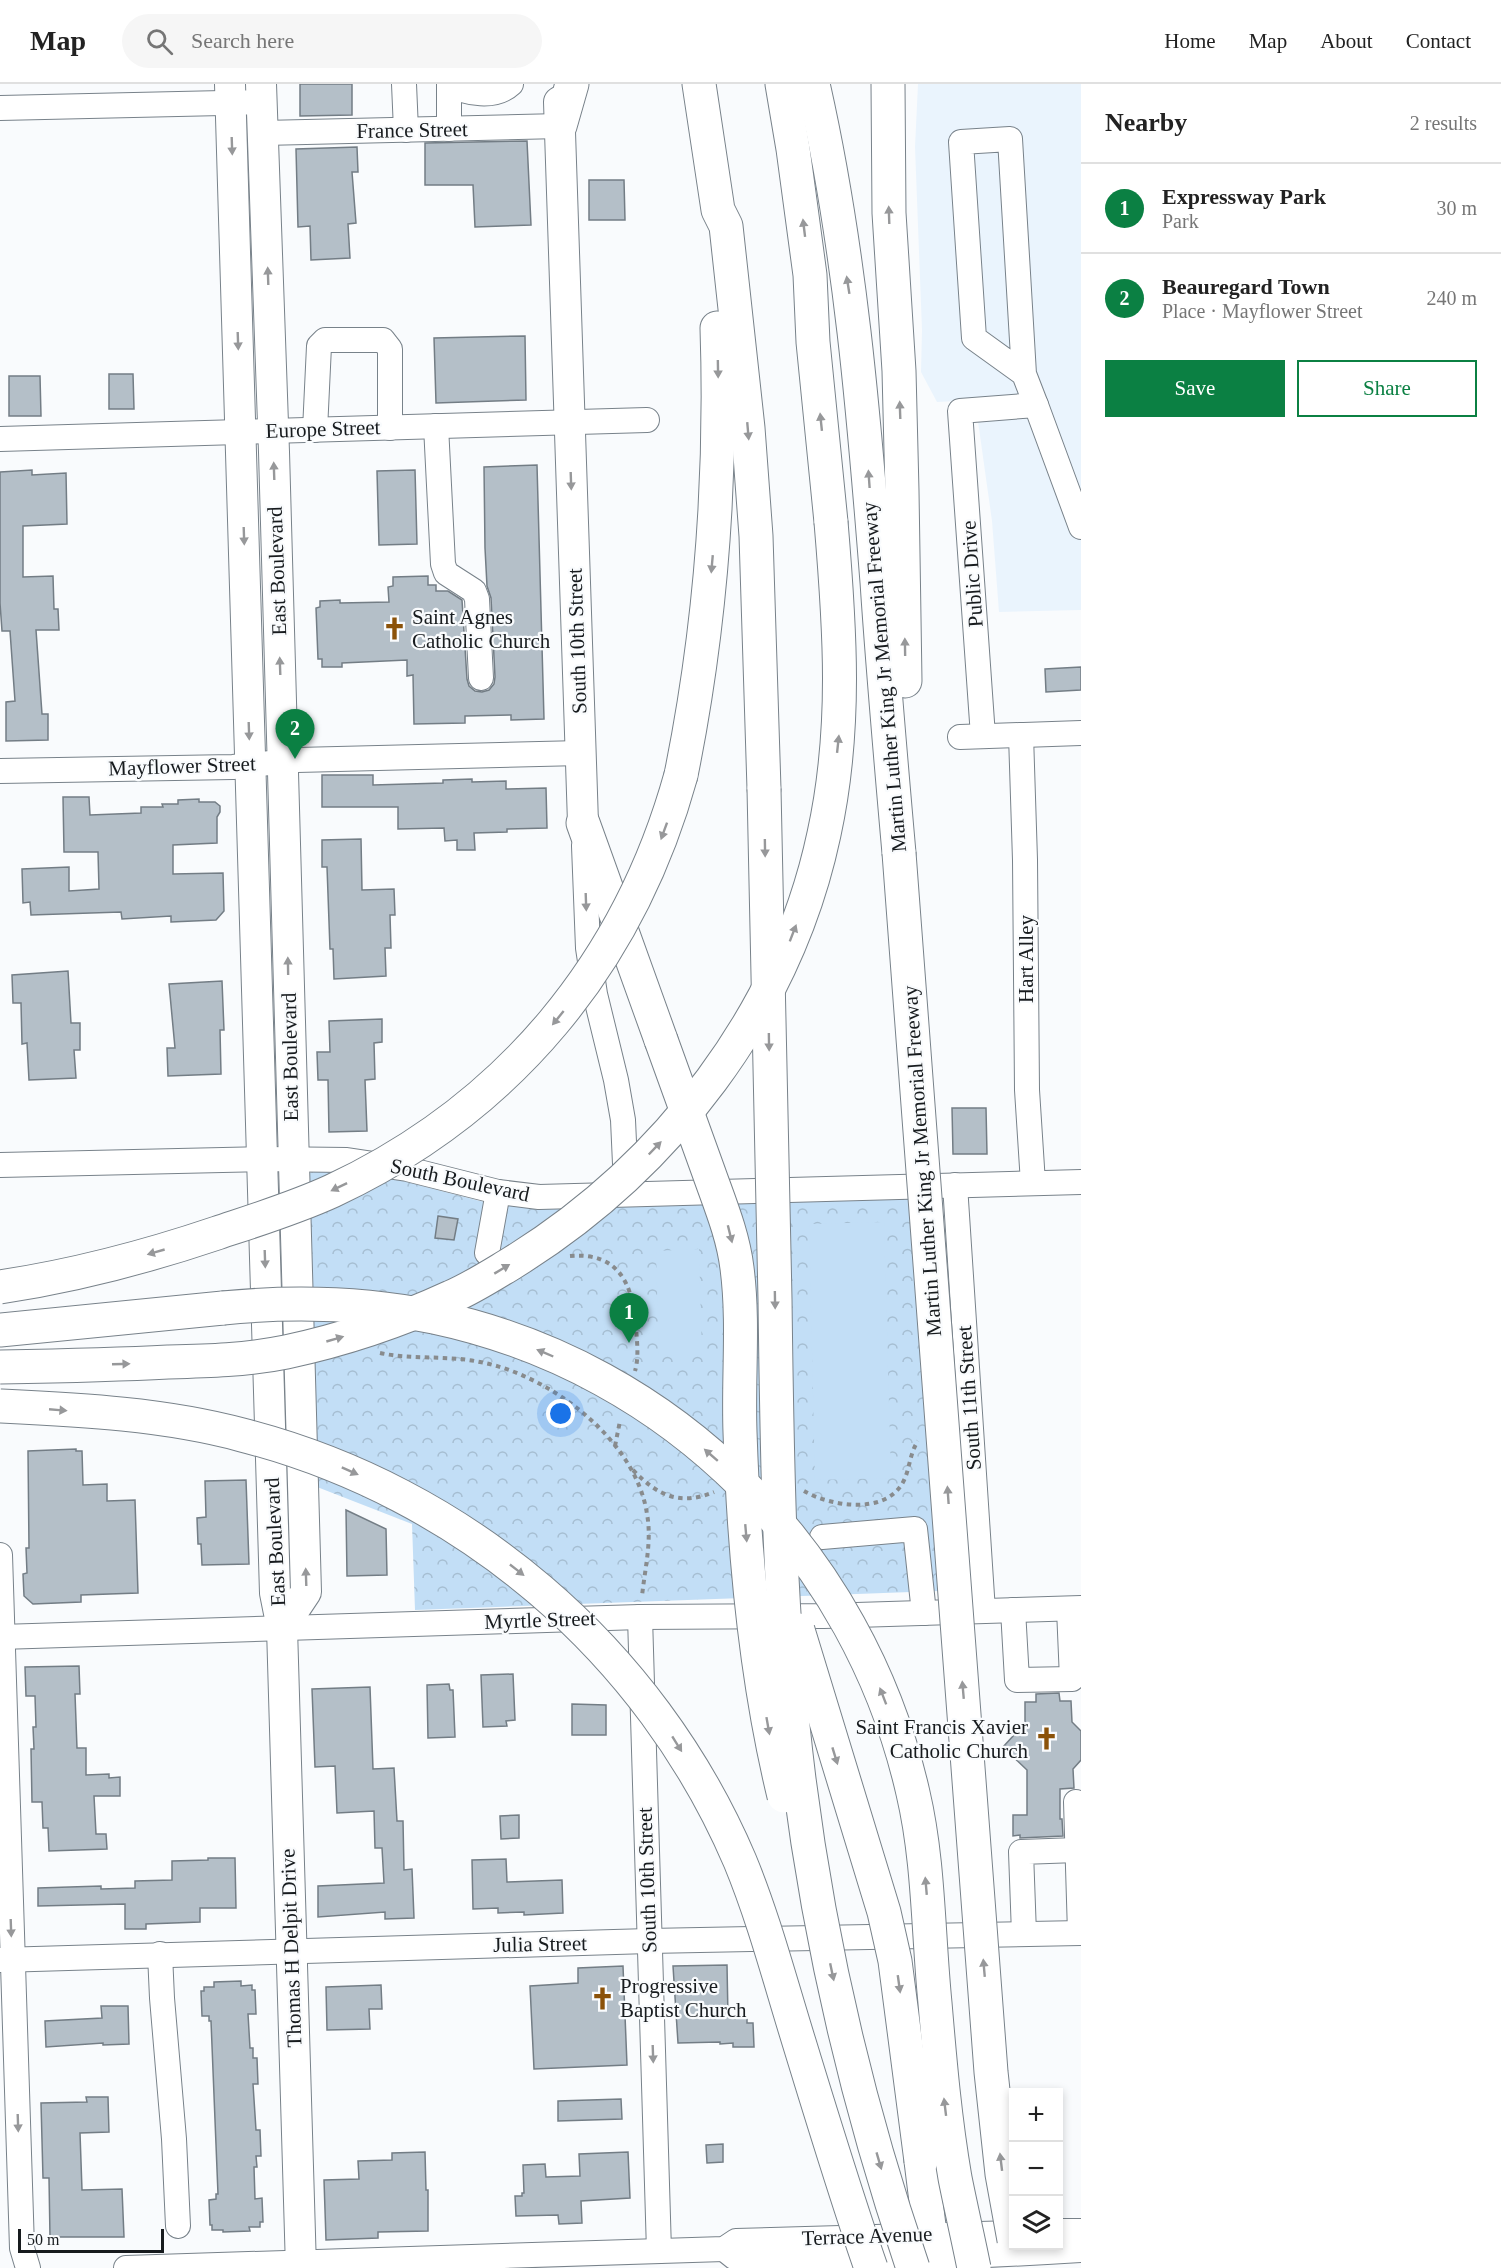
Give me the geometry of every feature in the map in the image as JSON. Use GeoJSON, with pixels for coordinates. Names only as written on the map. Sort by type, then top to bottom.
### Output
{"type":"FeatureCollection","features":[{"type":"Feature","properties":{"kind":"highway"},"geometry":{"type":"LineString","coordinates":[[560,126],[572,84]]}},
{"type":"Feature","properties":{"kind":"highway"},"geometry":{"type":"LineString","coordinates":[[699,84],[748,428],[756,536],[764,789],[776,1400],[783,1602],[799,1779],[822,1923],[853,2063],[879,2163],[926,2253]]}},
{"type":"Feature","properties":{"kind":"highway"},"geometry":{"type":"LineString","coordinates":[[0,1367],[108,1365],[242,1358],[282,1353],[361,1331],[451,1297],[544,1243],[577,1219],[625,1178],[674,1128],[699,1098],[738,1041],[766,993],[809,890],[824,835],[840,723],[839,614],[813,342],[810,275],[794,149],[782,84]]}},
{"type":"Feature","properties":{"kind":"highway","name":"Martin Luther King Jr Memorial Freeway"},"geometry":{"type":"LineString","coordinates":[[813,84],[849,290],[896,705],[898,853],[991,2072],[1002,2174],[1028,2253]]}},
{"type":"Feature","properties":{"kind":"highway"},"geometry":{"type":"LineString","coordinates":[[888,84],[889,213],[899,371],[902,467],[896,705]]}},
{"type":"Feature","properties":{"kind":"highway"},"geometry":{"type":"LineString","coordinates":[[0,1287],[69,1274],[151,1253],[288,1209],[360,1177],[401,1154],[478,1100],[531,1049],[577,995],[597,966],[627,915],[673,807],[700,668],[716,526],[718,221]]}},
{"type":"Feature","properties":{"kind":"highway"},"geometry":{"type":"LineString","coordinates":[[583,823],[725,1214],[735,1253],[740,1305],[740,1430],[744,1512],[762,1690],[771,1743],[785,1800],[822,1923]]}},
{"type":"Feature","properties":{"kind":"highway"},"geometry":{"type":"LineString","coordinates":[[0,1330],[259,1305],[317,1304],[364,1307],[435,1317],[470,1326],[540,1350],[604,1380],[680,1430],[747,1488],[794,1542],[854,1631],[882,1693],[905,1760],[920,1829],[945,2112],[974,2268]]}},
{"type":"Feature","properties":{"kind":"highway"},"geometry":{"type":"LineString","coordinates":[[0,1406],[134,1416],[178,1422],[240,1434],[340,1466],[405,1497],[466,1533],[524,1575],[577,1622],[626,1676],[669,1733],[706,1792],[739,1860],[762,1922],[855,2265]]}},
{"type":"Feature","properties":{"kind":"highway"},"geometry":{"type":"LineString","coordinates":[[783,1602],[798,1630],[884,1912],[896,1961],[921,2162],[926,2253]]}},
{"type":"Feature","properties":{"kind":"main road","name":"South 10th Street"},"geometry":{"type":"LineString","coordinates":[[559,84],[583,823]]}},
{"type":"Feature","properties":{"kind":"main road","name":"East Boulevard"},"geometry":{"type":"LineString","coordinates":[[231,93],[275,1593],[282,1628]]}},
{"type":"Feature","properties":{"kind":"main road","name":"East Boulevard"},"geometry":{"type":"LineString","coordinates":[[261,93],[283,762],[306,1592],[282,1628]]}},
{"type":"Feature","properties":{"kind":"main road","name":"Thomas H Delpit Drive"},"geometry":{"type":"LineString","coordinates":[[282,1628],[301,2265]]}},
{"type":"Feature","properties":{"kind":"street"},"geometry":{"type":"LineString","coordinates":[[404,84],[406,130]]}},
{"type":"Feature","properties":{"kind":"street"},"geometry":{"type":"LineString","coordinates":[[449,84],[459,90],[490,93],[511,84]]}},
{"type":"Feature","properties":{"kind":"street"},"geometry":{"type":"LineString","coordinates":[[449,84],[449,129]]}},
{"type":"Feature","properties":{"kind":"street"},"geometry":{"type":"LineString","coordinates":[[0,108],[261,93]]}},
{"type":"Feature","properties":{"kind":"street","name":"France Street"},"geometry":{"type":"LineString","coordinates":[[263,133],[560,126]]}},
{"type":"Feature","properties":{"kind":"street"},"geometry":{"type":"LineString","coordinates":[[1024,374],[974,338],[961,142],[1010,139],[1024,374],[1075,494],[1081,527]]}},
{"type":"Feature","properties":{"kind":"street"},"geometry":{"type":"LineString","coordinates":[[315,430],[319,346],[325,340],[383,340],[390,349],[390,428]]}},
{"type":"Feature","properties":{"kind":"street","name":"Public Drive"},"geometry":{"type":"LineString","coordinates":[[1021,735],[972,737],[960,411],[1036,405]]}},
{"type":"Feature","properties":{"kind":"street","name":"Europe Street"},"geometry":{"type":"LineString","coordinates":[[0,439],[647,420]]}},
{"type":"Feature","properties":{"kind":"street"},"geometry":{"type":"LineString","coordinates":[[436,426],[443,564],[446,573],[474,591],[477,599],[481,678]]}},
{"type":"Feature","properties":{"kind":"street"},"geometry":{"type":"LineString","coordinates":[[1021,735],[1081,733]]}},
{"type":"Feature","properties":{"kind":"street","name":"Hart Alley"},"geometry":{"type":"LineString","coordinates":[[1021,735],[1026,860],[1027,1090],[1033,1183]]}},
{"type":"Feature","properties":{"kind":"street","name":"Mayflower Street"},"geometry":{"type":"LineString","coordinates":[[0,771],[580,753]]}},
{"type":"Feature","properties":{"kind":"street","name":"South 10th Street"},"geometry":{"type":"LineString","coordinates":[[583,823],[588,948],[595,994],[616,1080],[623,1120],[626,1195]]}},
{"type":"Feature","properties":{"kind":"street","name":"South Boulevard"},"geometry":{"type":"LineString","coordinates":[[0,1165],[263,1159],[368,1162],[407,1169],[498,1192],[539,1197],[1081,1182]]}},
{"type":"Feature","properties":{"kind":"street","name":"South 11th Street"},"geometry":{"type":"LineString","coordinates":[[956,1185],[983,1611]]}},
{"type":"Feature","properties":{"kind":"street"},"geometry":{"type":"LineString","coordinates":[[487,1253],[498,1192]]}},
{"type":"Feature","properties":{"kind":"street"},"geometry":{"type":"LineString","coordinates":[[822,1537],[915,1529],[924,1613]]}},
{"type":"Feature","properties":{"kind":"street"},"geometry":{"type":"LineString","coordinates":[[0,1555],[6,1960],[22,2248],[28,2268]]}},
{"type":"Feature","properties":{"kind":"street"},"geometry":{"type":"LineString","coordinates":[[1013,1610],[1017,1680],[1072,1679],[1075,1609]]}},
{"type":"Feature","properties":{"kind":"street","name":"Myrtle Street"},"geometry":{"type":"LineString","coordinates":[[1,1637],[640,1617],[1075,1609]]}},
{"type":"Feature","properties":{"kind":"street","name":"South 10th Street"},"geometry":{"type":"LineString","coordinates":[[640,1617],[659,2251]]}},
{"type":"Feature","properties":{"kind":"street"},"geometry":{"type":"LineString","coordinates":[[1076,1802],[1081,1933]]}},
{"type":"Feature","properties":{"kind":"street"},"geometry":{"type":"LineString","coordinates":[[1023,1934],[1021,1852],[1077,1850]]}},
{"type":"Feature","properties":{"kind":"street","name":"Julia Street"},"geometry":{"type":"LineString","coordinates":[[6,1960],[649,1941],[1081,1933]]}},
{"type":"Feature","properties":{"kind":"street"},"geometry":{"type":"LineString","coordinates":[[160,1954],[178,2226]]}},
{"type":"Feature","properties":{"kind":"street"},"geometry":{"type":"LineString","coordinates":[[1063,2231],[1081,2231]]}},
{"type":"Feature","properties":{"kind":"street","name":"Terrace Avenue"},"geometry":{"type":"LineString","coordinates":[[126,2268],[301,2265],[659,2251],[855,2265],[926,2253],[1009,2234]]}},
{"type":"Feature","properties":{"kind":"street"},"geometry":{"type":"LineString","coordinates":[[855,2265],[856,2247],[871,2236]]}},
{"type":"Feature","properties":{"kind":"street","name":"Terrace Avenue"},"geometry":{"type":"LineString","coordinates":[[741,2258],[736,2241],[871,2236],[926,2253],[1028,2253],[1081,2250]]}},
{"type":"Feature","properties":{"kind":"path"},"geometry":{"type":"LineString","coordinates":[[561,1256],[597,1257],[608,1263],[626,1280],[632,1293],[635,1314],[636,1366],[633,1375]]}},
{"type":"Feature","properties":{"kind":"path"},"geometry":{"type":"LineString","coordinates":[[376,1353],[448,1357],[482,1362],[516,1372],[556,1393],[583,1413],[615,1447],[641,1487],[650,1534],[640,1617]]}},
{"type":"Feature","properties":{"kind":"path"},"geometry":{"type":"LineString","coordinates":[[615,1447],[622,1413]]}},
{"type":"Feature","properties":{"kind":"path"},"geometry":{"type":"LineString","coordinates":[[801,1490],[817,1499],[840,1504],[874,1503],[884,1500],[896,1493],[904,1482],[910,1457],[920,1438]]}},
{"type":"Feature","properties":{"kind":"path"},"geometry":{"type":"LineString","coordinates":[[628,1466],[656,1491],[670,1496],[698,1498],[720,1490]]}},
{"type":"Feature","properties":{"kind":"shaded area"},"geometry":{"type":"Polygon","coordinates":[[[918,84],[1081,84],[1081,610],[999,612],[992,521],[975,400],[937,402],[921,372],[922,330],[915,147],[918,84]]]}},
{"type":"Feature","properties":{"kind":"green space"},"geometry":{"type":"Polygon","coordinates":[[[317,1171],[384,1176],[480,1201],[514,1206],[942,1197],[965,1590],[415,1610],[412,1524],[312,1485],[308,1173],[317,1171]]]}},
{"type":"Feature","properties":{"kind":"green space"},"geometry":{"type":"Polygon","coordinates":[[[884,1222],[891,1478],[815,1480],[809,1224],[884,1222]]]}},
{"type":"Feature","properties":{"kind":"green space"},"geometry":{"type":"Polygon","coordinates":[[[699,1249],[702,1356],[659,1355],[656,1251],[699,1249]]]}},
{"type":"Feature","properties":{"kind":"building"},"geometry":{"type":"Polygon","coordinates":[[[300,84],[352,84],[352,115],[300,116],[300,84]]]}},
{"type":"Feature","properties":{"kind":"building"},"geometry":{"type":"Polygon","coordinates":[[[527,141],[531,225],[475,227],[473,185],[425,185],[425,143],[527,141]]]}},
{"type":"Feature","properties":{"kind":"building"},"geometry":{"type":"Polygon","coordinates":[[[357,147],[358,172],[352,172],[356,223],[348,224],[350,258],[311,260],[310,226],[298,227],[296,149],[357,147]]]}},
{"type":"Feature","properties":{"kind":"building"},"geometry":{"type":"Polygon","coordinates":[[[589,180],[624,180],[625,220],[589,220],[589,180]]]}},
{"type":"Feature","properties":{"kind":"building"},"geometry":{"type":"Polygon","coordinates":[[[525,336],[526,400],[436,403],[434,338],[525,336]]]}},
{"type":"Feature","properties":{"kind":"building"},"geometry":{"type":"Polygon","coordinates":[[[109,374],[133,374],[134,409],[109,409],[109,374]]]}},
{"type":"Feature","properties":{"kind":"building"},"geometry":{"type":"Polygon","coordinates":[[[9,376],[40,376],[41,416],[9,416],[9,376]]]}},
{"type":"Feature","properties":{"kind":"building"},"geometry":{"type":"Polygon","coordinates":[[[537,465],[544,719],[511,720],[511,715],[465,716],[465,723],[414,724],[413,675],[407,676],[407,660],[342,663],[342,667],[322,667],[322,659],[318,659],[316,608],[320,607],[320,601],[389,602],[388,587],[393,586],[393,577],[428,576],[428,585],[436,585],[436,591],[448,591],[462,600],[469,686],[475,691],[489,690],[494,684],[495,677],[491,598],[487,586],[485,548],[484,467],[537,465]]]}},
{"type":"Feature","properties":{"kind":"building"},"geometry":{"type":"Polygon","coordinates":[[[32,470],[32,475],[66,473],[67,524],[23,526],[23,577],[53,576],[54,609],[58,609],[59,630],[36,630],[42,714],[48,714],[48,740],[6,741],[6,702],[15,701],[10,631],[2,631],[0,603],[0,472],[32,470]]]}},
{"type":"Feature","properties":{"kind":"building"},"geometry":{"type":"Polygon","coordinates":[[[415,470],[417,544],[379,545],[377,471],[415,470]]]}},
{"type":"Feature","properties":{"kind":"building"},"geometry":{"type":"Polygon","coordinates":[[[1081,667],[1081,690],[1046,692],[1045,669],[1081,667]]]}},
{"type":"Feature","properties":{"kind":"building"},"geometry":{"type":"Polygon","coordinates":[[[322,775],[373,775],[373,785],[443,783],[443,780],[472,779],[472,782],[506,781],[506,789],[546,788],[547,828],[474,833],[475,850],[457,850],[457,840],[445,841],[444,828],[398,829],[398,807],[322,807],[322,775]]]}},
{"type":"Feature","properties":{"kind":"building"},"geometry":{"type":"Polygon","coordinates":[[[63,797],[89,797],[90,815],[141,813],[141,807],[163,807],[162,804],[178,804],[178,800],[199,799],[199,802],[215,802],[220,806],[217,817],[217,843],[173,845],[173,874],[223,873],[224,911],[216,920],[171,922],[171,916],[122,919],[121,912],[31,915],[30,902],[23,903],[22,869],[69,867],[69,891],[99,889],[98,852],[64,852],[63,797]]]}},
{"type":"Feature","properties":{"kind":"building"},"geometry":{"type":"Polygon","coordinates":[[[361,839],[362,890],[394,889],[395,915],[390,915],[391,948],[385,948],[386,976],[334,979],[333,949],[330,949],[327,867],[322,867],[322,840],[361,839]]]}},
{"type":"Feature","properties":{"kind":"building"},"geometry":{"type":"Polygon","coordinates":[[[68,971],[71,1023],[80,1023],[80,1050],[74,1050],[76,1078],[29,1080],[27,1043],[22,1044],[21,1003],[13,1003],[12,975],[68,971]]]}},
{"type":"Feature","properties":{"kind":"building"},"geometry":{"type":"Polygon","coordinates":[[[222,981],[224,1030],[220,1030],[221,1074],[168,1076],[167,1048],[175,1048],[169,984],[222,981]]]}},
{"type":"Feature","properties":{"kind":"building"},"geometry":{"type":"Polygon","coordinates":[[[382,1019],[382,1042],[374,1043],[375,1079],[365,1080],[367,1131],[329,1132],[328,1080],[318,1080],[317,1052],[330,1052],[329,1021],[382,1019]]]}},
{"type":"Feature","properties":{"kind":"building"},"geometry":{"type":"Polygon","coordinates":[[[952,1108],[986,1108],[987,1154],[953,1154],[952,1108]]]}},
{"type":"Feature","properties":{"kind":"building"},"geometry":{"type":"Polygon","coordinates":[[[438,1216],[458,1219],[454,1240],[435,1238],[438,1216]]]}},
{"type":"Feature","properties":{"kind":"building"},"geometry":{"type":"Polygon","coordinates":[[[76,1449],[76,1451],[82,1451],[83,1485],[107,1484],[107,1501],[135,1500],[138,1593],[81,1595],[81,1602],[33,1604],[24,1596],[23,1574],[27,1573],[26,1548],[29,1548],[28,1451],[76,1449]]]}},
{"type":"Feature","properties":{"kind":"building"},"geometry":{"type":"Polygon","coordinates":[[[246,1480],[249,1564],[202,1565],[197,1518],[206,1517],[205,1481],[246,1480]]]}},
{"type":"Feature","properties":{"kind":"building"},"geometry":{"type":"Polygon","coordinates":[[[346,1510],[386,1529],[387,1575],[347,1576],[346,1510]]]}},
{"type":"Feature","properties":{"kind":"building"},"geometry":{"type":"Polygon","coordinates":[[[79,1666],[80,1694],[75,1694],[77,1748],[86,1748],[86,1775],[109,1774],[109,1778],[120,1777],[120,1796],[94,1796],[96,1834],[106,1834],[107,1849],[49,1851],[48,1828],[43,1828],[42,1802],[32,1802],[31,1749],[34,1749],[33,1727],[36,1727],[35,1696],[26,1696],[25,1667],[79,1666]]]}},
{"type":"Feature","properties":{"kind":"building"},"geometry":{"type":"Polygon","coordinates":[[[513,1674],[515,1720],[506,1721],[507,1726],[483,1727],[481,1675],[513,1674]]]}},
{"type":"Feature","properties":{"kind":"building"},"geometry":{"type":"Polygon","coordinates":[[[449,1684],[450,1690],[453,1690],[455,1737],[428,1738],[427,1685],[449,1684]]]}},
{"type":"Feature","properties":{"kind":"building"},"geometry":{"type":"Polygon","coordinates":[[[370,1687],[373,1769],[394,1768],[397,1821],[403,1821],[404,1870],[412,1869],[414,1918],[385,1919],[385,1912],[318,1917],[318,1886],[384,1883],[382,1848],[375,1848],[374,1811],[337,1813],[335,1766],[315,1767],[312,1689],[370,1687]]]}},
{"type":"Feature","properties":{"kind":"building","name":"Saint Francis Xavier Catholic Church"},"geometry":{"type":"Polygon","coordinates":[[[1059,1693],[1060,1701],[1071,1701],[1072,1722],[1081,1731],[1081,1760],[1073,1769],[1074,1788],[1060,1789],[1060,1819],[1062,1819],[1063,1836],[1020,1838],[1020,1835],[1013,1836],[1013,1815],[1027,1815],[1027,1770],[1003,1747],[1025,1723],[1025,1702],[1036,1702],[1036,1694],[1059,1693]]]}},
{"type":"Feature","properties":{"kind":"building"},"geometry":{"type":"Polygon","coordinates":[[[572,1704],[606,1705],[606,1735],[572,1735],[572,1704]]]}},
{"type":"Feature","properties":{"kind":"building"},"geometry":{"type":"Polygon","coordinates":[[[519,1815],[519,1838],[501,1839],[500,1816],[519,1815]]]}},
{"type":"Feature","properties":{"kind":"building"},"geometry":{"type":"Polygon","coordinates":[[[208,1858],[235,1858],[236,1908],[200,1908],[200,1922],[146,1924],[146,1929],[125,1929],[125,1904],[38,1906],[38,1888],[101,1886],[101,1889],[135,1888],[135,1881],[172,1880],[172,1861],[208,1860],[208,1858]]]}},
{"type":"Feature","properties":{"kind":"building"},"geometry":{"type":"Polygon","coordinates":[[[506,1859],[507,1882],[562,1880],[563,1913],[524,1915],[524,1912],[498,1913],[498,1908],[473,1909],[472,1860],[506,1859]]]}},
{"type":"Feature","properties":{"kind":"building"},"geometry":{"type":"Polygon","coordinates":[[[727,1965],[728,2017],[747,2017],[747,2023],[753,2023],[754,2047],[733,2047],[733,2043],[720,2044],[720,2042],[678,2043],[673,1966],[727,1965]]]}},
{"type":"Feature","properties":{"kind":"building"},"geometry":{"type":"Polygon","coordinates":[[[623,1966],[627,2065],[534,2069],[530,1986],[578,1983],[578,1968],[623,1966]]]}},
{"type":"Feature","properties":{"kind":"building"},"geometry":{"type":"Polygon","coordinates":[[[241,1981],[241,1986],[252,1985],[252,1990],[255,1990],[256,2014],[248,2014],[250,2048],[253,2048],[253,2058],[257,2058],[258,2084],[253,2084],[256,2130],[260,2130],[261,2156],[256,2156],[257,2167],[254,2167],[255,2199],[262,2198],[263,2222],[260,2222],[260,2227],[249,2227],[250,2231],[223,2232],[223,2230],[212,2230],[212,2225],[210,2225],[209,2200],[216,2199],[216,2194],[218,2194],[211,2021],[209,2021],[209,2016],[202,2016],[201,1991],[204,1991],[204,1987],[214,1987],[214,1982],[241,1981]]]}},
{"type":"Feature","properties":{"kind":"building"},"geometry":{"type":"Polygon","coordinates":[[[381,1985],[382,2009],[369,2009],[370,2029],[327,2030],[326,1987],[381,1985]]]}},
{"type":"Feature","properties":{"kind":"building"},"geometry":{"type":"Polygon","coordinates":[[[101,2006],[128,2006],[129,2044],[103,2045],[103,2043],[46,2047],[45,2021],[102,2018],[101,2006]]]}},
{"type":"Feature","properties":{"kind":"building"},"geometry":{"type":"Polygon","coordinates":[[[86,2097],[108,2097],[109,2132],[80,2133],[82,2190],[122,2189],[124,2237],[50,2237],[49,2178],[43,2178],[41,2103],[87,2102],[86,2097]]]}},
{"type":"Feature","properties":{"kind":"building"},"geometry":{"type":"Polygon","coordinates":[[[621,2099],[622,2119],[558,2121],[558,2101],[621,2099]]]}},
{"type":"Feature","properties":{"kind":"building"},"geometry":{"type":"Polygon","coordinates":[[[723,2144],[723,2162],[707,2163],[706,2145],[723,2144]]]}},
{"type":"Feature","properties":{"kind":"building"},"geometry":{"type":"Polygon","coordinates":[[[425,2152],[428,2231],[378,2232],[378,2238],[326,2240],[324,2180],[359,2179],[358,2161],[392,2160],[392,2153],[425,2152]]]}},
{"type":"Feature","properties":{"kind":"building"},"geometry":{"type":"Polygon","coordinates":[[[628,2152],[630,2198],[581,2201],[582,2223],[559,2224],[558,2215],[516,2216],[515,2196],[522,2196],[524,2193],[523,2165],[545,2164],[546,2177],[580,2176],[579,2154],[628,2152]]]}},
{"type":"Feature","properties":{"kind":"place","name":"Saint Agnes Catholic Church"},"geometry":{"type":"Point","coordinates":[394,629]}},
{"type":"Feature","properties":{"kind":"place","name":"Beauregard Town"},"geometry":{"type":"Point","coordinates":[295,759]}},
{"type":"Feature","properties":{"kind":"place","name":"Expressway Park"},"geometry":{"type":"Point","coordinates":[629,1343]}},
{"type":"Feature","properties":{"kind":"place","name":"Saint Francis Xavier Catholic Church"},"geometry":{"type":"Point","coordinates":[1046,1739]}},
{"type":"Feature","properties":{"kind":"place","name":"Progressive Baptist Church"},"geometry":{"type":"Point","coordinates":[602,1998]}}]}
